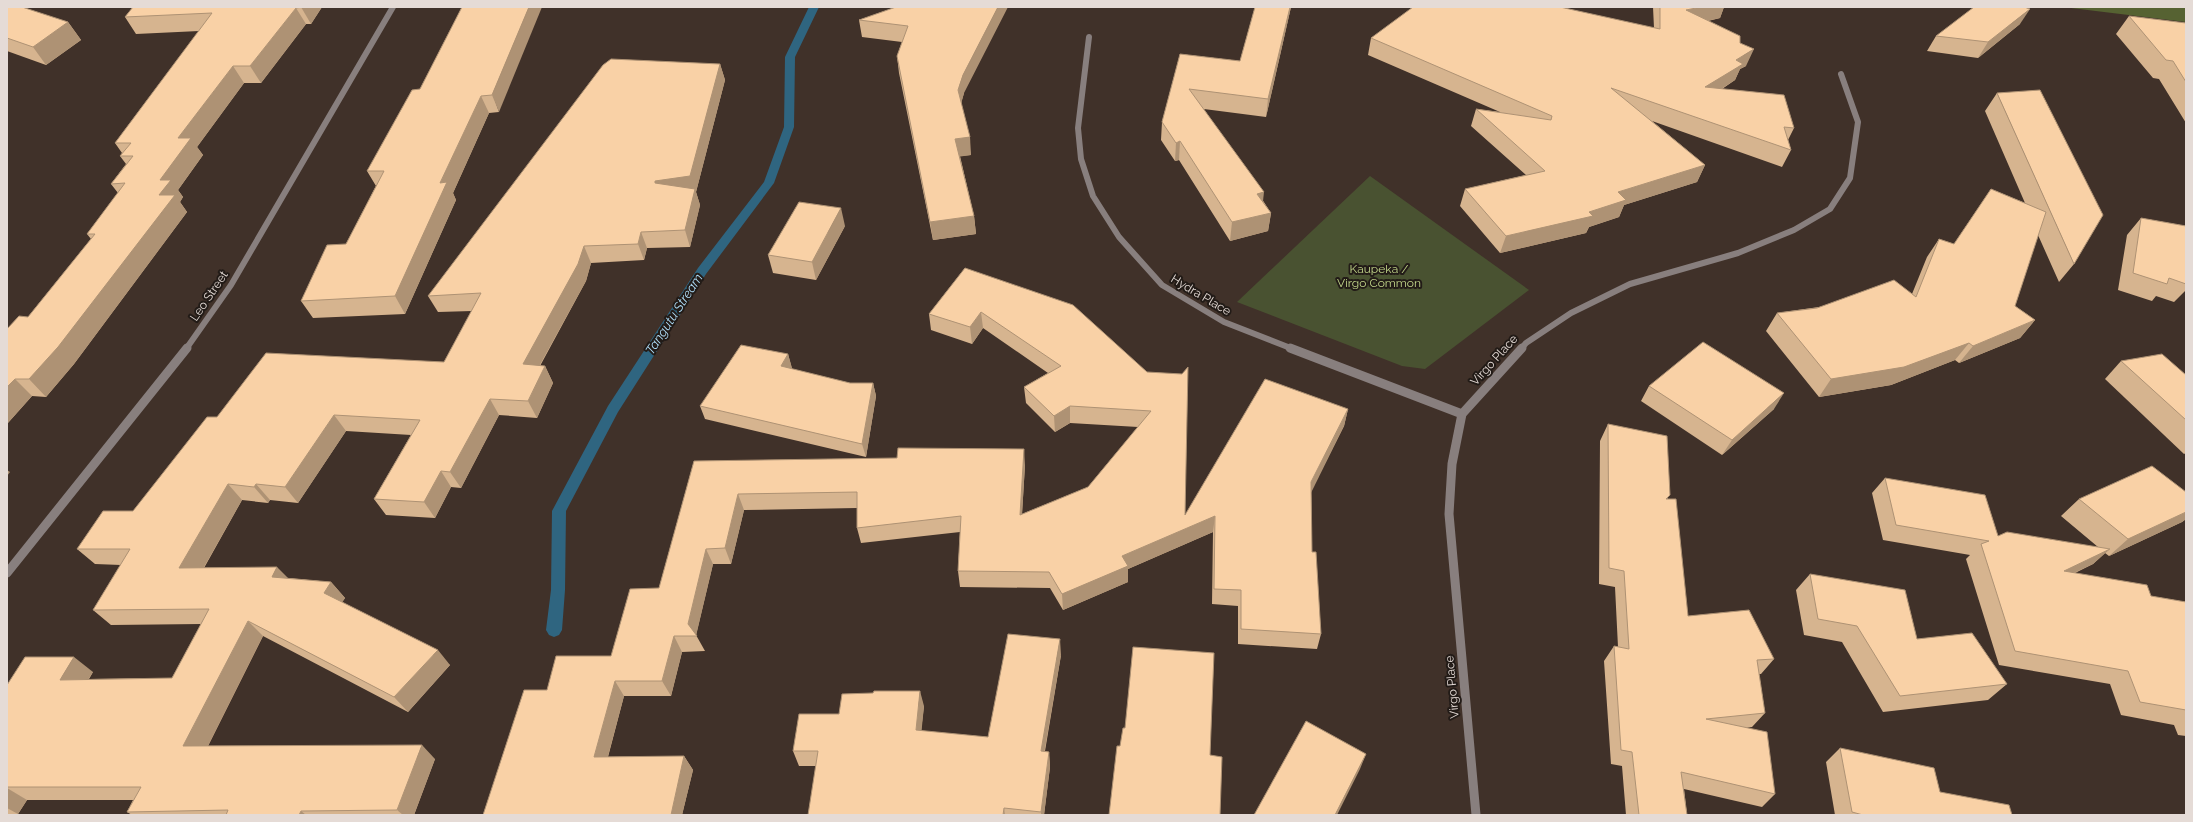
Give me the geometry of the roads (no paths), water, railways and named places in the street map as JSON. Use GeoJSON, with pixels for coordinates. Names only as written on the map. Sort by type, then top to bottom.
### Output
{"type":"FeatureCollection","features":[{"type":"Feature","properties":{"kind":"street","name":"Leo Street"},"geometry":{"type":"LineString","coordinates":[[7,573],[182,356],[231,285],[393,7]]}},
{"type":"Feature","properties":{"kind":"street","name":"Hydra Place"},"geometry":{"type":"LineString","coordinates":[[1089,37],[1078,128],[1082,159],[1093,196],[1118,237],[1162,285],[1224,322],[1462,414]]}},
{"type":"Feature","properties":{"kind":"street","name":"Virgo Place"},"geometry":{"type":"LineString","coordinates":[[1476,815],[1449,514],[1452,464],[1462,414],[1526,343],[1571,313],[1630,284],[1738,253],[1794,230],[1830,209],[1850,178],[1858,122],[1841,74]]}},
{"type":"Feature","properties":{"kind":"waterway","name":"Tangutu Stream"},"geometry":{"type":"LineString","coordinates":[[554,630],[558,590],[559,511],[613,409],[702,271],[769,183],[789,127],[790,57],[814,7]]}},
{"type":"Feature","properties":{"kind":"park label","name":"Kaupeka / Virgo Common"},"geometry":{"type":"Point","coordinates":[1379,276]}}]}
